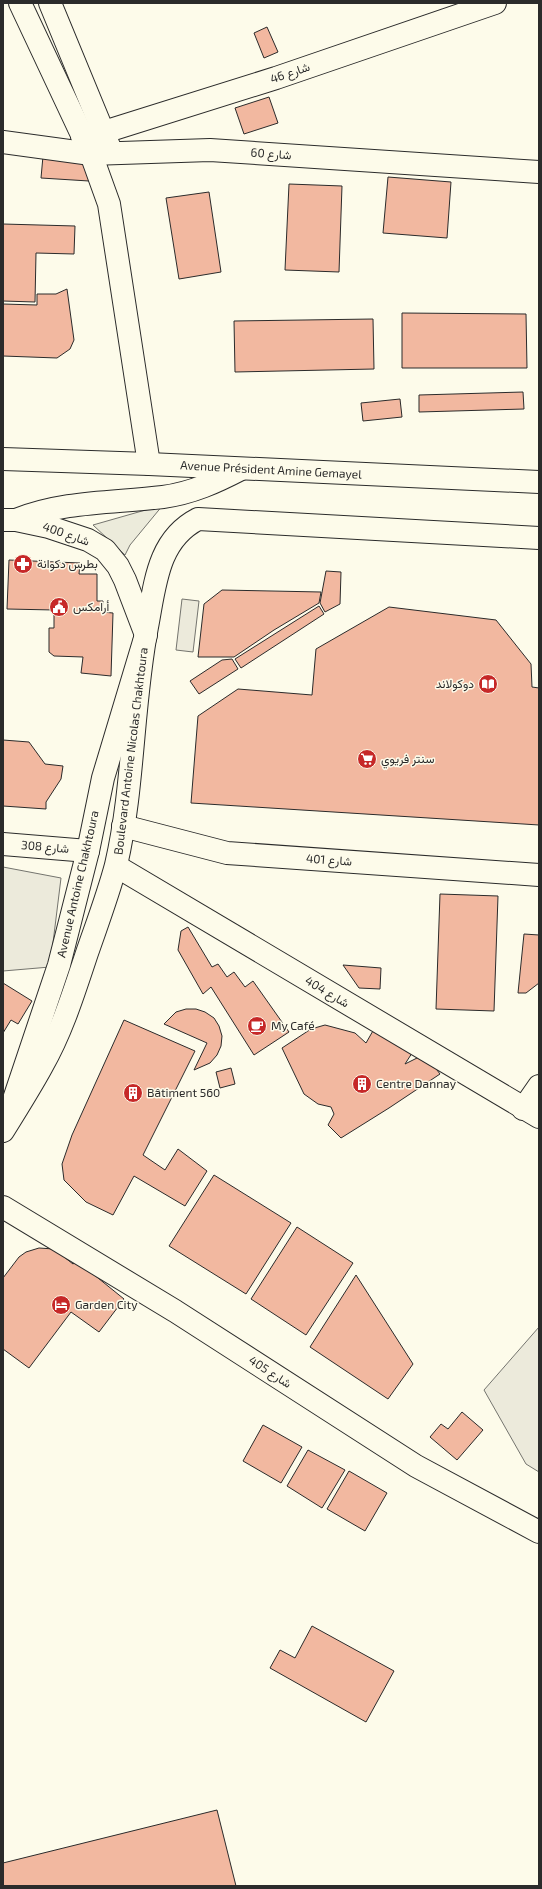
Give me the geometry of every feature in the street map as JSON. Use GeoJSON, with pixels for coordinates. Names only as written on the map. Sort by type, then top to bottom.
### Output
{"type":"FeatureCollection","features":[{"type":"Feature","properties":{"kind":"main road"},"geometry":{"type":"LineString","coordinates":[[20,3],[95,148],[109,204],[149,464]]}},
{"type":"Feature","properties":{"kind":"main road"},"geometry":{"type":"LineString","coordinates":[[50,3],[104,132]]}},
{"type":"Feature","properties":{"kind":"main road","name":"شارع 46"},"geometry":{"type":"LineString","coordinates":[[95,148],[104,132],[276,78],[495,3]]}},
{"type":"Feature","properties":{"kind":"main road","name":"شارع 60"},"geometry":{"type":"LineString","coordinates":[[3,142],[95,148],[210,150],[539,172]]}},
{"type":"Feature","properties":{"kind":"main road","name":"Avenue Président Amine Gemayel"},"geometry":{"type":"LineString","coordinates":[[3,460],[149,464],[539,482]]}},
{"type":"Feature","properties":{"kind":"main road"},"geometry":{"type":"LineString","coordinates":[[9,520],[52,508],[164,497],[216,483],[241,468]]}},
{"type":"Feature","properties":{"kind":"main road"},"geometry":{"type":"LineString","coordinates":[[146,635],[158,569],[164,553],[185,525],[198,519],[539,538]]}},
{"type":"Feature","properties":{"kind":"main road","name":"شارع 400"},"geometry":{"type":"LineString","coordinates":[[9,520],[49,527],[88,540],[105,550],[118,566],[125,580],[146,635]]}},
{"type":"Feature","properties":{"kind":"main road","name":"Boulevard Antoine Nicolas Chakhtoura"},"geometry":{"type":"LineString","coordinates":[[3,1131],[42,1066],[58,1034],[95,931],[116,866],[123,826],[146,635]]}},
{"type":"Feature","properties":{"kind":"main road","name":"Avenue Antoine Chakhtoura"},"geometry":{"type":"LineString","coordinates":[[3,1131],[59,965],[88,851],[103,778],[146,635]]}},
{"type":"Feature","properties":{"kind":"main road","name":"شارع 401"},"geometry":{"type":"LineString","coordinates":[[123,826],[228,853],[539,875]]}},
{"type":"Feature","properties":{"kind":"main road","name":"شارع 308"},"geometry":{"type":"LineString","coordinates":[[3,844],[88,851]]}},
{"type":"Feature","properties":{"kind":"main road","name":"شارع 404"},"geometry":{"type":"LineString","coordinates":[[116,866],[531,1113]]}},
{"type":"Feature","properties":{"kind":"main road"},"geometry":{"type":"LineString","coordinates":[[531,1113],[539,1086]]}},
{"type":"Feature","properties":{"kind":"main road","name":"شارع 405"},"geometry":{"type":"LineString","coordinates":[[3,1207],[175,1311],[416,1466],[539,1532]]}},
{"type":"Feature","properties":{"kind":"shaded area"},"geometry":{"type":"Polygon","coordinates":[[[163,505],[130,545],[125,555],[93,525],[163,505]]]}},
{"type":"Feature","properties":{"kind":"shaded area"},"geometry":{"type":"Polygon","coordinates":[[[182,599],[199,601],[193,652],[176,650],[182,599]]]}},
{"type":"Feature","properties":{"kind":"shaded area"},"geometry":{"type":"Polygon","coordinates":[[[3,867],[61,878],[50,967],[3,971],[3,867]]]}},
{"type":"Feature","properties":{"kind":"shaded area"},"geometry":{"type":"Polygon","coordinates":[[[539,1327],[539,1472],[526,1464],[484,1390],[539,1327]]]}},
{"type":"Feature","properties":{"kind":"building"},"geometry":{"type":"Polygon","coordinates":[[[267,27],[278,52],[264,58],[254,33],[267,27]]]}},
{"type":"Feature","properties":{"kind":"building"},"geometry":{"type":"Polygon","coordinates":[[[269,97],[278,123],[244,134],[235,108],[269,97]]]}},
{"type":"Feature","properties":{"kind":"building"},"geometry":{"type":"Polygon","coordinates":[[[43,156],[90,160],[89,181],[41,178],[43,156]]]}},
{"type":"Feature","properties":{"kind":"building"},"geometry":{"type":"Polygon","coordinates":[[[388,177],[451,182],[447,238],[383,233],[388,177]]]}},
{"type":"Feature","properties":{"kind":"building"},"geometry":{"type":"Polygon","coordinates":[[[289,184],[342,186],[339,272],[285,270],[289,184]]]}},
{"type":"Feature","properties":{"kind":"building"},"geometry":{"type":"Polygon","coordinates":[[[209,192],[221,272],[179,279],[166,198],[209,192]]]}},
{"type":"Feature","properties":{"kind":"building"},"geometry":{"type":"Polygon","coordinates":[[[3,224],[75,226],[74,254],[36,253],[35,302],[3,301],[3,224]]]}},
{"type":"Feature","properties":{"kind":"building"},"geometry":{"type":"Polygon","coordinates":[[[67,289],[74,340],[70,349],[57,358],[3,356],[3,304],[37,305],[37,294],[56,294],[67,289]]]}},
{"type":"Feature","properties":{"kind":"building"},"geometry":{"type":"Polygon","coordinates":[[[402,313],[526,314],[527,368],[402,368],[402,313]]]}},
{"type":"Feature","properties":{"kind":"building"},"geometry":{"type":"Polygon","coordinates":[[[373,319],[374,369],[235,372],[234,321],[373,319]]]}},
{"type":"Feature","properties":{"kind":"building"},"geometry":{"type":"Polygon","coordinates":[[[523,392],[524,409],[419,412],[419,395],[523,392]]]}},
{"type":"Feature","properties":{"kind":"building"},"geometry":{"type":"Polygon","coordinates":[[[400,399],[402,417],[363,421],[361,403],[400,399]]]}},
{"type":"Feature","properties":{"kind":"building"},"geometry":{"type":"Polygon","coordinates":[[[9,560],[80,563],[79,574],[97,574],[97,601],[103,601],[102,612],[113,613],[111,676],[81,673],[83,657],[54,656],[49,652],[49,628],[54,628],[54,610],[7,609],[9,560]]]}},
{"type":"Feature","properties":{"kind":"building"},"geometry":{"type":"Polygon","coordinates":[[[326,571],[341,572],[340,604],[325,612],[320,603],[326,571]]]}},
{"type":"Feature","properties":{"kind":"building"},"geometry":{"type":"Polygon","coordinates":[[[222,590],[321,592],[319,603],[274,630],[234,657],[198,657],[204,604],[222,590]]]}},
{"type":"Feature","properties":{"kind":"building"},"geometry":{"type":"Polygon","coordinates":[[[319,606],[324,614],[241,668],[235,659],[319,606]]]}},
{"type":"Feature","properties":{"kind":"building","name":"سنتر فريوي"},"geometry":{"type":"Polygon","coordinates":[[[389,607],[496,620],[531,664],[532,687],[539,688],[539,825],[191,803],[198,716],[238,689],[312,695],[316,649],[389,607]]]}},
{"type":"Feature","properties":{"kind":"building"},"geometry":{"type":"Polygon","coordinates":[[[232,659],[238,669],[199,694],[190,681],[222,660],[232,659]]]}},
{"type":"Feature","properties":{"kind":"building"},"geometry":{"type":"Polygon","coordinates":[[[3,740],[29,742],[45,764],[63,766],[61,779],[46,802],[46,809],[3,806],[3,740]]]}},
{"type":"Feature","properties":{"kind":"building"},"geometry":{"type":"Polygon","coordinates":[[[440,894],[498,896],[494,1011],[436,1009],[440,894]]]}},
{"type":"Feature","properties":{"kind":"building"},"geometry":{"type":"Polygon","coordinates":[[[188,927],[212,967],[218,964],[227,977],[234,972],[245,987],[253,981],[289,1032],[254,1055],[211,987],[203,994],[178,950],[181,931],[188,927]]]}},
{"type":"Feature","properties":{"kind":"building"},"geometry":{"type":"Polygon","coordinates":[[[524,934],[539,935],[539,983],[526,993],[518,993],[524,934]]]}},
{"type":"Feature","properties":{"kind":"building"},"geometry":{"type":"Polygon","coordinates":[[[343,965],[381,968],[380,989],[359,988],[343,965]]]}},
{"type":"Feature","properties":{"kind":"building"},"geometry":{"type":"Polygon","coordinates":[[[3,983],[32,1001],[18,1024],[11,1020],[3,1033],[3,983]]]}},
{"type":"Feature","properties":{"kind":"building"},"geometry":{"type":"Polygon","coordinates":[[[186,1009],[196,1009],[205,1012],[214,1018],[219,1026],[222,1036],[221,1046],[217,1055],[210,1063],[194,1070],[207,1043],[164,1024],[176,1012],[186,1009]]]}},
{"type":"Feature","properties":{"kind":"building","name":"Bâtiment 560"},"geometry":{"type":"Polygon","coordinates":[[[124,1020],[195,1051],[143,1155],[165,1170],[178,1149],[207,1171],[185,1206],[134,1176],[113,1215],[86,1202],[64,1180],[62,1164],[72,1135],[124,1020]]]}},
{"type":"Feature","properties":{"kind":"building","name":"Centre Dannay"},"geometry":{"type":"Polygon","coordinates":[[[325,1025],[355,1033],[366,1043],[374,1029],[414,1050],[405,1064],[425,1054],[440,1074],[341,1138],[328,1125],[334,1114],[331,1107],[318,1104],[304,1094],[282,1048],[311,1029],[325,1025]]]}},
{"type":"Feature","properties":{"kind":"building"},"geometry":{"type":"Polygon","coordinates":[[[231,1068],[235,1084],[220,1088],[216,1072],[231,1068]]]}},
{"type":"Feature","properties":{"kind":"building"},"geometry":{"type":"Polygon","coordinates":[[[214,1175],[291,1223],[246,1294],[169,1246],[214,1175]]]}},
{"type":"Feature","properties":{"kind":"building"},"geometry":{"type":"Polygon","coordinates":[[[297,1227],[353,1263],[306,1335],[251,1299],[297,1227]]]}},
{"type":"Feature","properties":{"kind":"building","name":"Garden City"},"geometry":{"type":"Polygon","coordinates":[[[39,1248],[54,1249],[73,1264],[77,1261],[124,1299],[99,1332],[71,1312],[29,1368],[3,1349],[3,1278],[19,1257],[26,1252],[39,1248]]]}},
{"type":"Feature","properties":{"kind":"building"},"geometry":{"type":"Polygon","coordinates":[[[356,1275],[413,1364],[388,1399],[310,1347],[356,1275]]]}},
{"type":"Feature","properties":{"kind":"building"},"geometry":{"type":"Polygon","coordinates":[[[462,1412],[483,1430],[457,1460],[430,1437],[441,1424],[448,1429],[462,1412]]]}},
{"type":"Feature","properties":{"kind":"building"},"geometry":{"type":"Polygon","coordinates":[[[263,1425],[302,1447],[281,1483],[243,1461],[263,1425]]]}},
{"type":"Feature","properties":{"kind":"building"},"geometry":{"type":"Polygon","coordinates":[[[308,1450],[345,1470],[322,1508],[287,1486],[308,1450]]]}},
{"type":"Feature","properties":{"kind":"building"},"geometry":{"type":"Polygon","coordinates":[[[349,1471],[387,1493],[365,1531],[327,1509],[349,1471]]]}},
{"type":"Feature","properties":{"kind":"building"},"geometry":{"type":"Polygon","coordinates":[[[312,1626],[394,1671],[366,1722],[270,1668],[280,1650],[295,1658],[312,1626]]]}},
{"type":"Feature","properties":{"kind":"building"},"geometry":{"type":"Polygon","coordinates":[[[217,1810],[236,1886],[3,1886],[3,1863],[217,1810]]]}},
{"type":"Feature","properties":{"kind":"place","name":"بطرس دكوانة"},"geometry":{"type":"Point","coordinates":[23,564]}},
{"type":"Feature","properties":{"kind":"place","name":"أرامكس"},"geometry":{"type":"Point","coordinates":[59,607]}},
{"type":"Feature","properties":{"kind":"place","name":"دوكولاند"},"geometry":{"type":"Point","coordinates":[488,684]}},
{"type":"Feature","properties":{"kind":"place","name":"سنتر فريوي"},"geometry":{"type":"Point","coordinates":[367,759]}},
{"type":"Feature","properties":{"kind":"place","name":"My Café"},"geometry":{"type":"Point","coordinates":[257,1026]}},
{"type":"Feature","properties":{"kind":"place","name":"Centre Dannay"},"geometry":{"type":"Point","coordinates":[362,1084]}},
{"type":"Feature","properties":{"kind":"place","name":"Bâtiment 560"},"geometry":{"type":"Point","coordinates":[133,1093]}},
{"type":"Feature","properties":{"kind":"place","name":"Garden City"},"geometry":{"type":"Point","coordinates":[61,1305]}}]}
